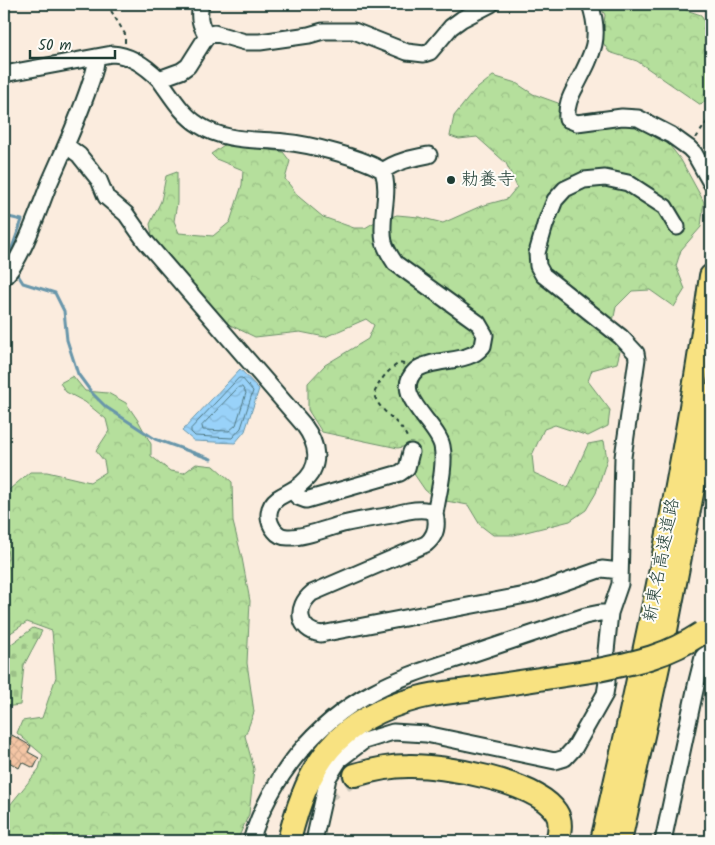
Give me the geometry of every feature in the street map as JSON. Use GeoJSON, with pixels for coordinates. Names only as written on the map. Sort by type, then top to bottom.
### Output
{"type":"FeatureCollection","features":[{"type":"Feature","properties":{"kind":"highway","name":"新東名高速道路"},"geometry":{"type":"LineString","coordinates":[[602,841],[674,504],[711,276]]}},
{"type":"Feature","properties":{"kind":"highway","name":"新東名高速道路"},"geometry":{"type":"LineString","coordinates":[[620,841],[668,620],[711,394]]}},
{"type":"Feature","properties":{"kind":"highway"},"geometry":{"type":"LineString","coordinates":[[289,841],[302,795],[315,768],[335,742],[363,720],[387,708],[420,698],[598,670],[664,654],[708,635]]}},
{"type":"Feature","properties":{"kind":"highway"},"geometry":{"type":"LineString","coordinates":[[355,776],[372,770],[409,766],[464,771],[499,780],[529,793],[550,805],[560,823],[556,841]]}},
{"type":"Feature","properties":{"kind":"street"},"geometry":{"type":"LineString","coordinates":[[201,4],[199,12],[201,25],[207,36]]}},
{"type":"Feature","properties":{"kind":"street"},"geometry":{"type":"LineString","coordinates":[[159,79],[181,71],[188,66],[207,36],[214,33],[245,42],[260,42],[309,35],[323,31],[354,31],[407,52],[424,54],[430,52],[451,28],[462,19],[491,4]]}},
{"type":"Feature","properties":{"kind":"street"},"geometry":{"type":"LineString","coordinates":[[590,4],[595,19],[596,40],[593,51],[570,98],[566,109],[567,119],[577,123],[622,117],[638,118],[676,138],[689,148],[694,153],[711,183]]}},
{"type":"Feature","properties":{"kind":"street"},"geometry":{"type":"LineString","coordinates":[[4,74],[112,54],[122,55],[131,58],[151,71],[187,116],[209,131],[225,138],[285,142],[317,147],[371,165],[383,171],[386,179],[384,242],[395,263],[478,323],[485,334],[484,346],[472,355],[425,366],[417,370],[410,380],[409,393],[413,405],[434,429],[442,446],[442,463],[435,514],[437,527],[434,535],[426,544],[312,594],[302,604],[301,618],[307,629],[313,633],[320,634],[531,594],[602,569],[620,571]]}},
{"type":"Feature","properties":{"kind":"street"},"geometry":{"type":"LineString","coordinates":[[9,270],[67,146],[97,65],[96,58]]}},
{"type":"Feature","properties":{"kind":"street"},"geometry":{"type":"LineString","coordinates":[[67,146],[79,155],[99,180],[106,197],[126,214],[145,242],[309,432],[316,450],[314,465],[310,475],[292,490],[277,498],[269,511],[268,518],[270,524],[278,534],[282,537],[296,537],[346,523],[412,511],[428,510],[435,514]]}},
{"type":"Feature","properties":{"kind":"street"},"geometry":{"type":"LineString","coordinates":[[383,171],[411,159],[429,155]]}},
{"type":"Feature","properties":{"kind":"street"},"geometry":{"type":"LineString","coordinates":[[314,841],[328,778],[340,759],[364,741],[393,732],[426,734],[555,760],[565,758],[575,747],[605,694],[607,682],[606,651],[610,613],[618,593],[620,571],[623,457],[637,359],[636,353],[621,337],[543,274],[538,266],[537,253],[545,225],[556,200],[565,189],[584,180],[606,178],[628,183],[665,207],[677,227]]}},
{"type":"Feature","properties":{"kind":"street"},"geometry":{"type":"LineString","coordinates":[[292,490],[298,497],[306,500],[400,473],[407,468],[411,452]]}},
{"type":"Feature","properties":{"kind":"street"},"geometry":{"type":"LineString","coordinates":[[251,841],[269,796],[293,759],[315,734],[351,706],[373,692],[411,674],[585,616],[610,613]]}},
{"type":"Feature","properties":{"kind":"street"},"geometry":{"type":"LineString","coordinates":[[663,841],[708,635]]}},
{"type":"Feature","properties":{"kind":"path"},"geometry":{"type":"LineString","coordinates":[[107,4],[124,34],[126,44],[122,55]]}},
{"type":"Feature","properties":{"kind":"path"},"geometry":{"type":"LineString","coordinates":[[689,148],[711,116]]}},
{"type":"Feature","properties":{"kind":"path"},"geometry":{"type":"LineString","coordinates":[[4,296],[7,325],[4,334]]}},
{"type":"Feature","properties":{"kind":"path"},"geometry":{"type":"LineString","coordinates":[[411,452],[402,428],[376,402],[374,394],[378,384],[389,370],[399,363],[408,364],[417,370]]}},
{"type":"Feature","properties":{"kind":"green space"},"geometry":{"type":"Polygon","coordinates":[[[599,4],[671,4],[701,15],[711,36],[711,95],[701,105],[637,61],[609,52],[602,41],[605,15],[599,4]]]}},
{"type":"Feature","properties":{"kind":"green space"},"geometry":{"type":"Polygon","coordinates":[[[493,76],[516,83],[533,94],[558,103],[572,117],[638,124],[667,142],[681,160],[704,202],[701,227],[681,250],[676,266],[685,289],[674,307],[650,290],[632,291],[616,307],[610,336],[620,351],[617,363],[592,370],[588,381],[610,410],[608,426],[588,436],[555,425],[544,429],[532,455],[534,473],[568,488],[588,444],[604,441],[607,459],[596,493],[586,510],[570,521],[514,535],[493,535],[480,525],[468,505],[446,501],[425,490],[412,471],[413,445],[398,448],[322,432],[308,410],[308,383],[325,365],[368,339],[374,325],[366,319],[325,337],[300,332],[255,337],[228,324],[195,292],[153,241],[150,224],[161,201],[166,176],[177,172],[177,203],[174,221],[179,233],[213,236],[230,222],[242,185],[243,170],[216,159],[211,154],[227,143],[283,152],[290,161],[285,179],[299,197],[323,217],[354,228],[365,228],[375,222],[397,215],[419,217],[443,223],[481,206],[507,199],[517,187],[506,163],[477,137],[459,139],[450,136],[454,116],[474,91],[493,76]]]}},
{"type":"Feature","properties":{"kind":"green space"},"geometry":{"type":"Polygon","coordinates":[[[73,376],[85,391],[108,393],[126,403],[151,444],[151,456],[170,471],[184,473],[196,464],[214,466],[232,482],[233,522],[250,601],[247,663],[254,712],[245,736],[254,769],[249,814],[237,841],[4,841],[4,809],[10,805],[39,769],[43,755],[17,733],[22,721],[42,718],[56,677],[52,631],[27,622],[9,634],[4,643],[4,568],[8,558],[4,533],[4,494],[30,472],[47,472],[90,482],[106,472],[104,461],[96,451],[109,431],[106,419],[85,402],[66,392],[60,383],[73,376]]]}},
{"type":"Feature","properties":{"kind":"green space"},"geometry":{"type":"Polygon","coordinates":[[[33,628],[42,631],[24,665],[20,705],[4,707],[4,661],[10,645],[33,628]]]}},
{"type":"Feature","properties":{"kind":"water"},"geometry":{"type":"Polygon","coordinates":[[[240,369],[259,389],[245,431],[235,443],[194,441],[182,431],[240,369]]]}},
{"type":"Feature","properties":{"kind":"building"},"geometry":{"type":"Polygon","coordinates":[[[12,735],[31,746],[28,752],[39,758],[34,768],[22,762],[19,768],[4,759],[4,749],[12,735]]]}},
{"type":"Feature","properties":{"kind":"waterway"},"geometry":{"type":"LineString","coordinates":[[4,216],[22,220],[8,259],[10,262]]}},
{"type":"Feature","properties":{"kind":"waterway"},"geometry":{"type":"LineString","coordinates":[[16,272],[23,283],[55,293],[64,311],[67,340],[78,374],[92,393],[106,407],[155,439],[211,459]]}},
{"type":"Feature","properties":{"kind":"tunnel"},"geometry":{"type":"LineString","coordinates":[[292,822],[323,793],[355,775]]}},
{"type":"Feature","properties":{"kind":"place","name":"勅養寺"},"geometry":{"type":"Point","coordinates":[451,180]}}]}
